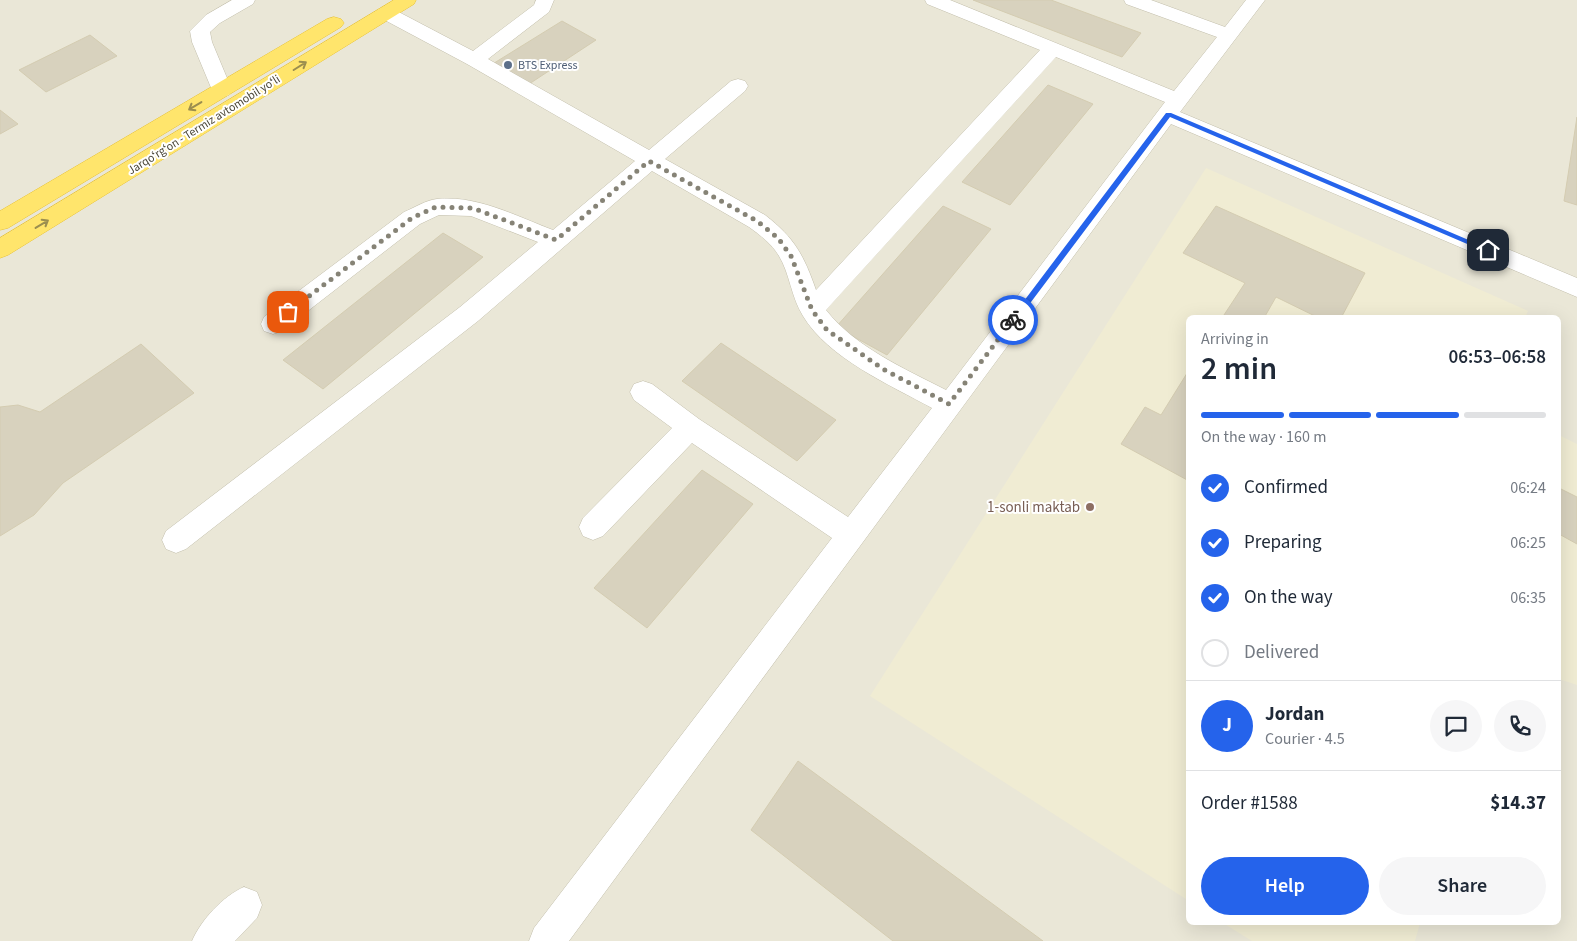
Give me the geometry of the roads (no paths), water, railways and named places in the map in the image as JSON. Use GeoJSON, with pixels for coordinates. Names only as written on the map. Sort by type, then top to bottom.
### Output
{"type":"FeatureCollection","features":[{"type":"Feature","properties":{"kind":"highway","name":"Jarqoʻrgʻon - Termiz avtomobil yoʻli"},"geometry":{"type":"LineString","coordinates":[[0,222],[222,90],[379,6],[407,0]]}},
{"type":"Feature","properties":{"kind":"highway","name":"Jarqoʻrgʻon - Termiz avtomobil yoʻli"},"geometry":{"type":"LineString","coordinates":[[0,249],[379,6]]}},
{"type":"Feature","properties":{"kind":"street"},"geometry":{"type":"LineString","coordinates":[[222,90],[202,42],[200,31],[213,19],[246,0]]}},
{"type":"Feature","properties":{"kind":"street"},"geometry":{"type":"LineString","coordinates":[[474,60],[542,8],[545,0]]}},
{"type":"Feature","properties":{"kind":"street"},"geometry":{"type":"LineString","coordinates":[[934,0],[1052,48],[1173,107],[1577,288]]}},
{"type":"Feature","properties":{"kind":"street"},"geometry":{"type":"LineString","coordinates":[[1133,0],[1229,35]]}},
{"type":"Feature","properties":{"kind":"street"},"geometry":{"type":"LineString","coordinates":[[546,941],[1173,107],[1256,0]]}},
{"type":"Feature","properties":{"kind":"street"},"geometry":{"type":"LineString","coordinates":[[379,6],[757,221],[778,238],[791,256],[812,310],[827,330],[883,369],[949,404]]}},
{"type":"Feature","properties":{"kind":"street"},"geometry":{"type":"LineString","coordinates":[[812,310],[1052,48]]}},
{"type":"Feature","properties":{"kind":"street"},"geometry":{"type":"LineString","coordinates":[[176,540],[469,314],[738,86]]}},
{"type":"Feature","properties":{"kind":"street"},"geometry":{"type":"LineString","coordinates":[[273,324],[412,218],[436,207],[473,208],[556,240]]}},
{"type":"Feature","properties":{"kind":"street"},"geometry":{"type":"LineString","coordinates":[[643,392],[690,427],[851,535]]}},
{"type":"Feature","properties":{"kind":"street"},"geometry":{"type":"LineString","coordinates":[[593,527],[690,427]]}},
{"type":"Feature","properties":{"kind":"street"},"geometry":{"type":"LineString","coordinates":[[210,941],[244,906]]}},
{"type":"Feature","properties":{"kind":"place","name":"BTS Express"},"geometry":{"type":"Point","coordinates":[508,65]}},
{"type":"Feature","properties":{"kind":"place","name":"1-sonli maktab"},"geometry":{"type":"Point","coordinates":[1090,507]}}]}
